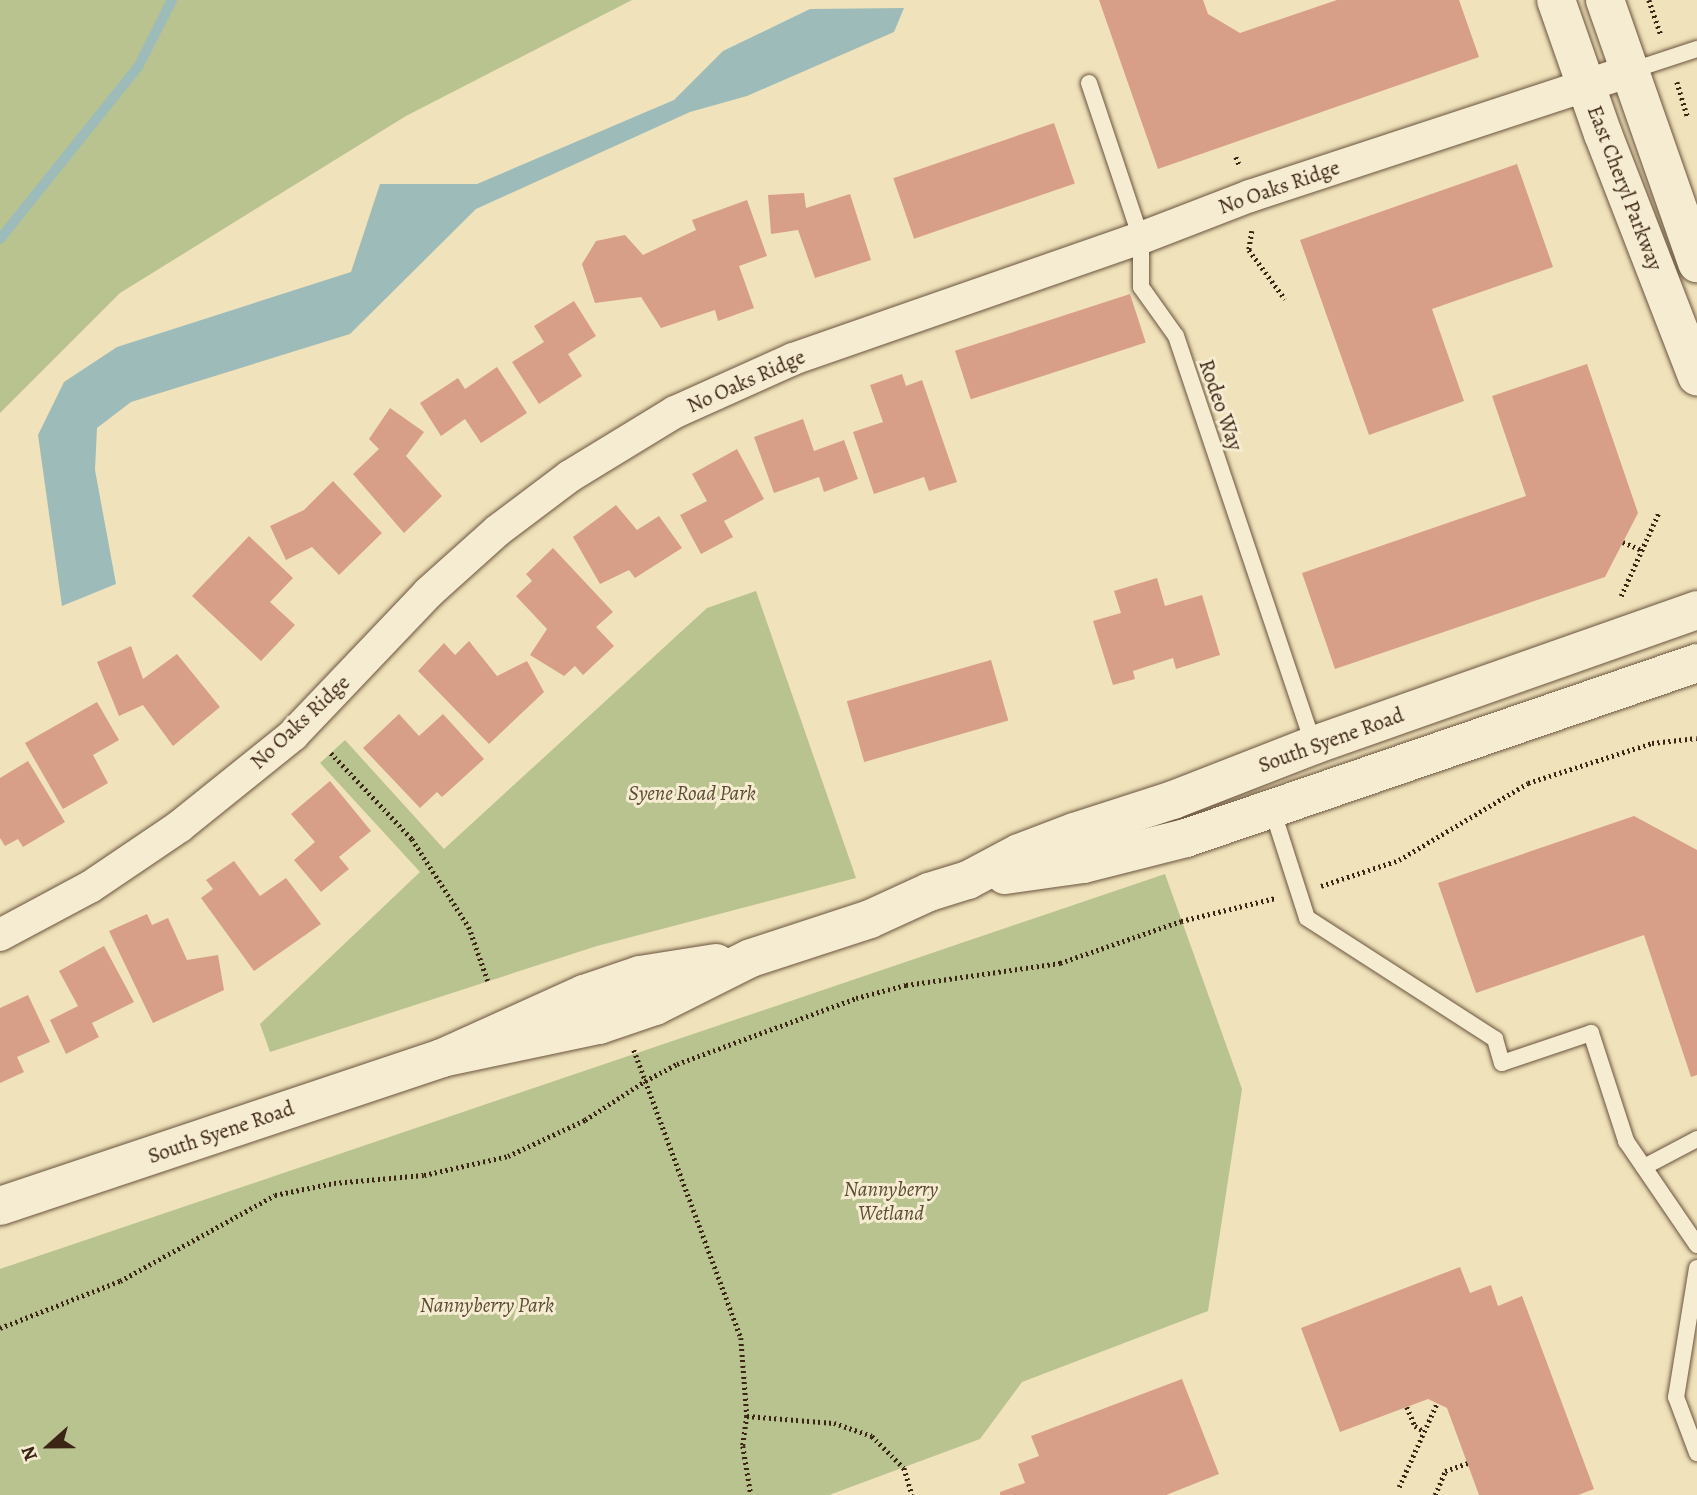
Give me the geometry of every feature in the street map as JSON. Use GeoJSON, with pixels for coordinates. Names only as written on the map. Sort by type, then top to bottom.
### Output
{"type":"FeatureCollection","features":[{"type":"Feature","properties":{"kind":"street","name":"East Cheryl Parkway"},"geometry":{"type":"LineString","coordinates":[[1556,0],[1697,376]]}},
{"type":"Feature","properties":{"kind":"street","name":"East Cheryl Parkway"},"geometry":{"type":"LineString","coordinates":[[1605,0],[1697,263]]}},
{"type":"Feature","properties":{"kind":"street","name":"No Oaks Ridge"},"geometry":{"type":"LineString","coordinates":[[0,935],[90,887],[180,825],[293,735],[428,593],[497,531],[582,469],[675,412],[793,359],[1141,238],[1250,196],[1630,71]]}},
{"type":"Feature","properties":{"kind":"street","name":"South Syene Road"},"geometry":{"type":"LineString","coordinates":[[968,880],[1019,853],[1063,836],[1173,800],[1314,745],[1697,610]]}},
{"type":"Feature","properties":{"kind":"street","name":"South Syene Road"},"geometry":{"type":"LineString","coordinates":[[0,1206],[442,1058],[599,1026],[655,1006],[751,958],[870,919],[929,892],[968,880],[1083,864],[1186,838],[1697,663]]}},
{"type":"Feature","properties":{"kind":"lane"},"geometry":{"type":"LineString","coordinates":[[1630,71],[1697,49]]}},
{"type":"Feature","properties":{"kind":"lane","name":"Rodeo Way"},"geometry":{"type":"LineString","coordinates":[[1089,83],[1141,238],[1141,287],[1176,336],[1314,745]]}},
{"type":"Feature","properties":{"kind":"lane"},"geometry":{"type":"LineString","coordinates":[[1271,807],[1307,918],[1495,1039],[1502,1063],[1591,1033],[1626,1141],[1697,1245]]}},
{"type":"Feature","properties":{"kind":"lane"},"geometry":{"type":"LineString","coordinates":[[1644,1167],[1697,1139]]}},
{"type":"Feature","properties":{"kind":"lane"},"geometry":{"type":"LineString","coordinates":[[1697,1268],[1676,1397],[1697,1453]]}},
{"type":"Feature","properties":{"kind":"path"},"geometry":{"type":"LineString","coordinates":[[1253,224],[1249,250],[1285,299]]}},
{"type":"Feature","properties":{"kind":"path"},"geometry":{"type":"LineString","coordinates":[[1621,596],[1659,512]]}},
{"type":"Feature","properties":{"kind":"path"},"geometry":{"type":"LineString","coordinates":[[1623,542],[1642,550]]}},
{"type":"Feature","properties":{"kind":"path"},"geometry":{"type":"LineString","coordinates":[[0,1328],[120,1281],[275,1195],[334,1183],[424,1175],[508,1156],[585,1120],[645,1081],[677,1064],[856,998],[906,985],[1060,963],[1181,921],[1357,876],[1399,860],[1528,783],[1652,743],[1697,738]]}},
{"type":"Feature","properties":{"kind":"path"},"geometry":{"type":"LineString","coordinates":[[331,753],[412,839],[469,928],[488,981]]}},
{"type":"Feature","properties":{"kind":"path"},"geometry":{"type":"LineString","coordinates":[[645,1081],[741,1338],[747,1416],[743,1446],[751,1495]]}},
{"type":"Feature","properties":{"kind":"path"},"geometry":{"type":"LineString","coordinates":[[1399,1488],[1437,1403]]}},
{"type":"Feature","properties":{"kind":"path"},"geometry":{"type":"LineString","coordinates":[[1408,1407],[1415,1426],[1424,1431]]}},
{"type":"Feature","properties":{"kind":"path"},"geometry":{"type":"LineString","coordinates":[[747,1416],[834,1423],[872,1436],[904,1468],[912,1495]]}},
{"type":"Feature","properties":{"kind":"path"},"geometry":{"type":"LineString","coordinates":[[1436,1494],[1445,1471],[1468,1463]]}},
{"type":"Feature","properties":{"kind":"green space"},"geometry":{"type":"Polygon","coordinates":[[[0,0],[632,0],[406,116],[120,293],[0,413],[0,0]]]}},
{"type":"Feature","properties":{"kind":"green space","name":"Syene Road Park"},"geometry":{"type":"Polygon","coordinates":[[[756,591],[856,878],[597,946],[270,1052],[260,1024],[420,872],[320,763],[345,740],[444,849],[707,608],[756,591]]]}},
{"type":"Feature","properties":{"kind":"green space"},"geometry":{"type":"Polygon","coordinates":[[[1165,874],[1242,1089],[1208,1311],[1022,1382],[980,1439],[829,1495],[0,1495],[0,1269],[1165,874]]]}},
{"type":"Feature","properties":{"kind":"water"},"geometry":{"type":"Polygon","coordinates":[[[904,8],[894,32],[747,96],[690,112],[476,209],[350,334],[131,402],[97,428],[95,470],[116,584],[62,606],[38,435],[64,382],[117,347],[351,272],[380,184],[477,184],[674,100],[723,51],[810,9],[904,8]]]}},
{"type":"Feature","properties":{"kind":"building"},"geometry":{"type":"Polygon","coordinates":[[[1099,0],[1203,0],[1208,14],[1240,33],[1337,0],[1459,0],[1479,57],[1158,169],[1099,0]]]}},
{"type":"Feature","properties":{"kind":"building"},"geometry":{"type":"Polygon","coordinates":[[[1054,123],[1075,184],[914,239],[893,178],[1054,123]]]}},
{"type":"Feature","properties":{"kind":"building"},"geometry":{"type":"Polygon","coordinates":[[[1517,164],[1553,267],[1432,309],[1464,401],[1369,435],[1300,240],[1517,164]]]}},
{"type":"Feature","properties":{"kind":"building"},"geometry":{"type":"Polygon","coordinates":[[[804,193],[806,208],[850,194],[871,260],[815,278],[798,230],[771,234],[768,195],[804,193]]]}},
{"type":"Feature","properties":{"kind":"building"},"geometry":{"type":"Polygon","coordinates":[[[747,200],[767,256],[739,266],[754,308],[718,321],[715,310],[661,328],[641,297],[595,303],[582,264],[596,241],[625,235],[643,255],[696,230],[692,220],[747,200]]]}},
{"type":"Feature","properties":{"kind":"building"},"geometry":{"type":"Polygon","coordinates":[[[1130,294],[1146,343],[971,399],[955,351],[1130,294]]]}},
{"type":"Feature","properties":{"kind":"building"},"geometry":{"type":"Polygon","coordinates":[[[574,301],[596,336],[568,354],[582,376],[539,404],[512,362],[544,342],[534,326],[574,301]]]}},
{"type":"Feature","properties":{"kind":"building"},"geometry":{"type":"Polygon","coordinates":[[[1587,364],[1638,513],[1605,577],[1335,669],[1302,573],[1526,496],[1492,396],[1587,364]]]}},
{"type":"Feature","properties":{"kind":"building"},"geometry":{"type":"Polygon","coordinates":[[[497,367],[527,413],[481,443],[465,419],[441,436],[420,403],[458,378],[465,389],[497,367]]]}},
{"type":"Feature","properties":{"kind":"building"},"geometry":{"type":"Polygon","coordinates":[[[902,374],[906,386],[922,380],[957,482],[929,491],[924,477],[874,494],[853,432],[883,422],[870,385],[902,374]]]}},
{"type":"Feature","properties":{"kind":"building"},"geometry":{"type":"Polygon","coordinates":[[[390,408],[424,432],[406,456],[442,496],[404,533],[353,474],[379,449],[369,439],[390,408]]]}},
{"type":"Feature","properties":{"kind":"building"},"geometry":{"type":"Polygon","coordinates":[[[803,419],[814,451],[844,440],[858,479],[824,492],[819,477],[774,493],[754,437],[803,419]]]}},
{"type":"Feature","properties":{"kind":"building"},"geometry":{"type":"Polygon","coordinates":[[[737,449],[764,499],[724,521],[733,537],[701,554],[680,515],[707,501],[692,474],[737,449]]]}},
{"type":"Feature","properties":{"kind":"building"},"geometry":{"type":"Polygon","coordinates":[[[333,481],[382,533],[339,575],[312,547],[286,560],[270,526],[304,510],[333,481]]]}},
{"type":"Feature","properties":{"kind":"building"},"geometry":{"type":"Polygon","coordinates":[[[616,505],[637,530],[659,516],[682,548],[635,578],[629,570],[600,584],[573,537],[616,505]]]}},
{"type":"Feature","properties":{"kind":"building"},"geometry":{"type":"Polygon","coordinates":[[[249,536],[293,578],[270,602],[295,625],[261,661],[192,596],[249,536]]]}},
{"type":"Feature","properties":{"kind":"building"},"geometry":{"type":"Polygon","coordinates":[[[553,548],[613,612],[596,627],[614,646],[583,675],[575,666],[564,676],[530,655],[547,629],[516,596],[532,581],[526,574],[553,548]]]}},
{"type":"Feature","properties":{"kind":"building"},"geometry":{"type":"Polygon","coordinates":[[[1157,578],[1165,606],[1202,595],[1220,655],[1176,669],[1173,658],[1133,671],[1135,679],[1113,685],[1093,621],[1121,613],[1114,591],[1157,578]]]}},
{"type":"Feature","properties":{"kind":"building"},"geometry":{"type":"Polygon","coordinates":[[[469,641],[497,676],[527,661],[544,692],[489,744],[418,671],[444,643],[455,655],[469,641]]]}},
{"type":"Feature","properties":{"kind":"building"},"geometry":{"type":"Polygon","coordinates":[[[131,646],[143,679],[177,654],[220,707],[173,746],[143,705],[119,716],[97,662],[131,646]]]}},
{"type":"Feature","properties":{"kind":"building"},"geometry":{"type":"Polygon","coordinates":[[[991,660],[1008,721],[864,762],[847,701],[991,660]]]}},
{"type":"Feature","properties":{"kind":"building"},"geometry":{"type":"Polygon","coordinates":[[[97,702],[119,740],[93,755],[108,783],[63,809],[25,743],[97,702]]]}},
{"type":"Feature","properties":{"kind":"building"},"geometry":{"type":"Polygon","coordinates":[[[399,714],[419,736],[443,714],[484,759],[442,797],[437,792],[420,808],[363,748],[399,714]]]}},
{"type":"Feature","properties":{"kind":"building"},"geometry":{"type":"Polygon","coordinates":[[[28,761],[65,822],[23,847],[18,839],[5,846],[0,838],[0,778],[28,761]]]}},
{"type":"Feature","properties":{"kind":"building"},"geometry":{"type":"Polygon","coordinates":[[[330,781],[371,831],[339,857],[349,869],[321,892],[294,860],[315,842],[291,814],[330,781]]]}},
{"type":"Feature","properties":{"kind":"building"},"geometry":{"type":"Polygon","coordinates":[[[1634,816],[1697,850],[1697,1075],[1691,1077],[1644,935],[1476,993],[1438,883],[1634,816]]]}},
{"type":"Feature","properties":{"kind":"building"},"geometry":{"type":"Polygon","coordinates":[[[234,861],[260,896],[286,878],[321,924],[254,971],[201,898],[213,889],[206,880],[234,861]]]}},
{"type":"Feature","properties":{"kind":"building"},"geometry":{"type":"Polygon","coordinates":[[[147,914],[152,925],[168,918],[187,960],[218,955],[224,990],[153,1023],[109,931],[147,914]]]}},
{"type":"Feature","properties":{"kind":"building"},"geometry":{"type":"Polygon","coordinates":[[[104,946],[134,1002],[92,1023],[99,1037],[66,1054],[50,1020],[78,1006],[59,971],[104,946]]]}},
{"type":"Feature","properties":{"kind":"building"},"geometry":{"type":"Polygon","coordinates":[[[28,995],[50,1042],[17,1057],[24,1072],[0,1083],[0,1008],[28,995]]]}},
{"type":"Feature","properties":{"kind":"building"},"geometry":{"type":"Polygon","coordinates":[[[1460,1267],[1470,1293],[1491,1285],[1498,1306],[1522,1296],[1594,1489],[1578,1495],[1479,1495],[1447,1408],[1428,1399],[1340,1432],[1301,1328],[1460,1267]]]}},
{"type":"Feature","properties":{"kind":"building"},"geometry":{"type":"Polygon","coordinates":[[[1182,1379],[1219,1474],[1166,1495],[1000,1495],[1000,1492],[1025,1483],[1018,1464],[1039,1456],[1031,1436],[1182,1379]]]}},
{"type":"Feature","properties":{"kind":"waterway"},"geometry":{"type":"LineString","coordinates":[[0,239],[138,67],[172,0]]}},
{"type":"Feature","properties":{"kind":"park label","name":"Nannyberry Wetland"},"geometry":{"type":"Point","coordinates":[891,1201]}},
{"type":"Feature","properties":{"kind":"park label","name":"Nannyberry Park"},"geometry":{"type":"Point","coordinates":[487,1305]}}]}
